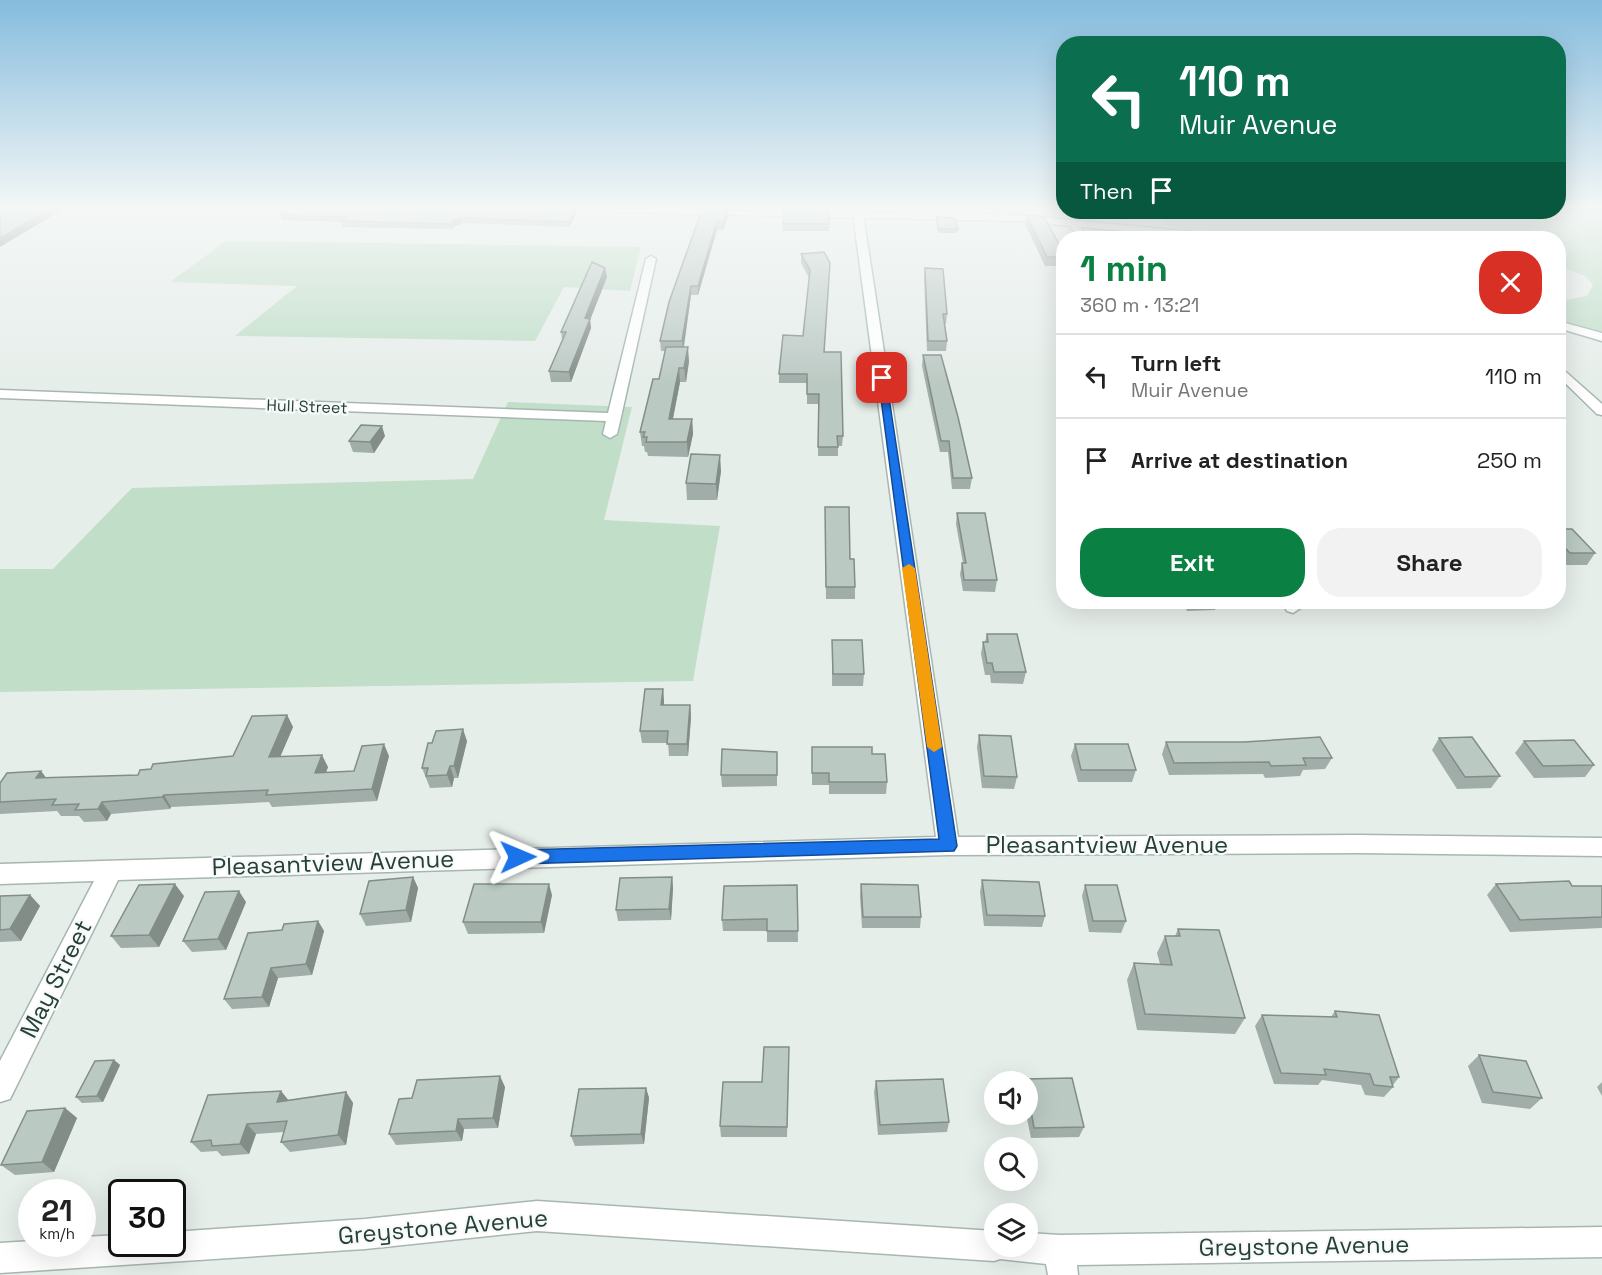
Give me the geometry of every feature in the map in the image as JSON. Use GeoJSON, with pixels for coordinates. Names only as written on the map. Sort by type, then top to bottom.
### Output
{"type":"FeatureCollection","features":[{"type":"Feature","properties":{"kind":"street"},"geometry":{"type":"LineString","coordinates":[[610,434],[649,266]]}},
{"type":"Feature","properties":{"kind":"street"},"geometry":{"type":"LineString","coordinates":[[865,266],[948,846]]}},
{"type":"Feature","properties":{"kind":"street"},"geometry":{"type":"LineString","coordinates":[[1566,326],[1602,337]]}},
{"type":"Feature","properties":{"kind":"street"},"geometry":{"type":"LineString","coordinates":[[1566,377],[1602,411]]}},
{"type":"Feature","properties":{"kind":"street","name":"Hull Street"},"geometry":{"type":"LineString","coordinates":[[0,394],[614,417]]}},
{"type":"Feature","properties":{"kind":"street","name":"Pleasantview Avenue"},"geometry":{"type":"LineString","coordinates":[[0,874],[948,846],[1358,844],[1602,847]]}},
{"type":"Feature","properties":{"kind":"street","name":"May Street"},"geometry":{"type":"LineString","coordinates":[[0,1089],[112,869]]}},
{"type":"Feature","properties":{"kind":"street","name":"Greystone Avenue"},"geometry":{"type":"LineString","coordinates":[[0,1258],[365,1234],[537,1216],[984,1245]]}},
{"type":"Feature","properties":{"kind":"street","name":"Greystone Avenue"},"geometry":{"type":"LineString","coordinates":[[1038,1255],[1062,1262],[1602,1242]]}},
{"type":"Feature","properties":{"kind":"green space"},"geometry":{"type":"Polygon","coordinates":[[[191,266],[636,266],[630,291],[564,287],[535,341],[235,336],[297,286],[170,282],[191,266]]]}},
{"type":"Feature","properties":{"kind":"green space"},"geometry":{"type":"Polygon","coordinates":[[[1566,266],[1602,266],[1602,332],[1566,321],[1566,300],[1587,296],[1593,285],[1585,276],[1566,269],[1566,266]]]}},
{"type":"Feature","properties":{"kind":"green space"},"geometry":{"type":"Polygon","coordinates":[[[508,402],[632,407],[604,520],[720,526],[693,681],[0,692],[0,569],[53,569],[132,488],[473,479],[508,402]]]}},
{"type":"Feature","properties":{"kind":"building"},"geometry":{"type":"Polygon","coordinates":[[[590,266],[605,268],[585,318],[590,319],[569,372],[549,371],[566,332],[561,332],[590,266]]]}},
{"type":"Feature","properties":{"kind":"building"},"geometry":{"type":"Polygon","coordinates":[[[682,266],[704,266],[698,286],[691,286],[682,341],[660,341],[669,302],[682,266]]]}},
{"type":"Feature","properties":{"kind":"building"},"geometry":{"type":"Polygon","coordinates":[[[808,266],[830,266],[824,352],[841,352],[843,436],[837,436],[838,447],[818,447],[819,394],[807,394],[807,374],[779,374],[783,335],[803,336],[810,270],[808,266]]]}},
{"type":"Feature","properties":{"kind":"building"},"geometry":{"type":"Polygon","coordinates":[[[925,268],[943,269],[947,314],[943,314],[947,341],[928,341],[925,268]]]}},
{"type":"Feature","properties":{"kind":"building"},"geometry":{"type":"Polygon","coordinates":[[[666,347],[688,347],[684,368],[679,368],[669,419],[692,419],[687,442],[646,442],[647,437],[643,437],[645,432],[640,432],[653,379],[659,379],[666,347]]]}},
{"type":"Feature","properties":{"kind":"building"},"geometry":{"type":"Polygon","coordinates":[[[923,355],[941,355],[972,478],[953,478],[949,441],[941,441],[923,355]]]}},
{"type":"Feature","properties":{"kind":"building"},"geometry":{"type":"Polygon","coordinates":[[[361,425],[382,426],[370,442],[349,441],[361,425]]]}},
{"type":"Feature","properties":{"kind":"building"},"geometry":{"type":"Polygon","coordinates":[[[691,454],[720,455],[716,484],[686,483],[691,454]]]}},
{"type":"Feature","properties":{"kind":"building"},"geometry":{"type":"Polygon","coordinates":[[[825,507],[849,507],[850,559],[854,559],[855,587],[826,587],[825,507]]]}},
{"type":"Feature","properties":{"kind":"building"},"geometry":{"type":"Polygon","coordinates":[[[957,513],[985,513],[997,580],[964,580],[962,563],[966,563],[957,513]]]}},
{"type":"Feature","properties":{"kind":"building"},"geometry":{"type":"Polygon","coordinates":[[[1566,529],[1572,529],[1595,553],[1570,553],[1566,549],[1566,529]]]}},
{"type":"Feature","properties":{"kind":"building"},"geometry":{"type":"Polygon","coordinates":[[[987,634],[1017,634],[1026,672],[994,672],[992,663],[987,663],[983,642],[988,642],[987,634]]]}},
{"type":"Feature","properties":{"kind":"building"},"geometry":{"type":"Polygon","coordinates":[[[832,640],[862,640],[864,674],[833,674],[832,640]]]}},
{"type":"Feature","properties":{"kind":"building"},"geometry":{"type":"Polygon","coordinates":[[[645,689],[663,689],[661,705],[690,705],[687,744],[667,744],[668,731],[640,731],[645,689]]]}},
{"type":"Feature","properties":{"kind":"building"},"geometry":{"type":"Polygon","coordinates":[[[287,715],[269,757],[322,755],[315,773],[354,771],[362,746],[384,744],[372,789],[266,795],[268,790],[164,795],[102,802],[98,809],[75,810],[79,804],[52,805],[56,799],[0,802],[0,783],[7,773],[41,771],[36,778],[138,775],[140,770],[151,769],[153,764],[233,756],[252,716],[287,715]]]}},
{"type":"Feature","properties":{"kind":"building"},"geometry":{"type":"Polygon","coordinates":[[[463,729],[454,766],[450,766],[447,775],[426,776],[428,768],[422,768],[428,743],[432,743],[436,731],[463,729]]]}},
{"type":"Feature","properties":{"kind":"building"},"geometry":{"type":"Polygon","coordinates":[[[979,735],[1011,736],[1017,777],[984,776],[979,735]]]}},
{"type":"Feature","properties":{"kind":"building"},"geometry":{"type":"Polygon","coordinates":[[[1320,737],[1332,758],[1303,758],[1306,765],[1271,766],[1269,762],[1174,763],[1166,742],[1244,742],[1320,737]]]}},
{"type":"Feature","properties":{"kind":"building"},"geometry":{"type":"Polygon","coordinates":[[[1472,737],[1500,776],[1465,777],[1439,738],[1472,737]]]}},
{"type":"Feature","properties":{"kind":"building"},"geometry":{"type":"Polygon","coordinates":[[[1574,740],[1594,765],[1543,766],[1524,741],[1574,740]]]}},
{"type":"Feature","properties":{"kind":"building"},"geometry":{"type":"Polygon","coordinates":[[[1075,744],[1128,744],[1136,770],[1081,770],[1075,744]]]}},
{"type":"Feature","properties":{"kind":"building"},"geometry":{"type":"Polygon","coordinates":[[[812,747],[872,747],[872,754],[885,754],[887,782],[829,782],[829,773],[812,773],[812,747]]]}},
{"type":"Feature","properties":{"kind":"building"},"geometry":{"type":"Polygon","coordinates":[[[722,749],[777,752],[777,775],[721,775],[722,749]]]}},
{"type":"Feature","properties":{"kind":"building"},"geometry":{"type":"Polygon","coordinates":[[[413,877],[406,910],[360,914],[369,881],[413,877]]]}},
{"type":"Feature","properties":{"kind":"building"},"geometry":{"type":"Polygon","coordinates":[[[672,877],[669,909],[616,910],[620,878],[672,877]]]}},
{"type":"Feature","properties":{"kind":"building"},"geometry":{"type":"Polygon","coordinates":[[[982,880],[1039,882],[1045,916],[987,915],[982,880]]]}},
{"type":"Feature","properties":{"kind":"building"},"geometry":{"type":"Polygon","coordinates":[[[1569,881],[1572,886],[1602,886],[1602,917],[1520,920],[1496,884],[1569,881]]]}},
{"type":"Feature","properties":{"kind":"building"},"geometry":{"type":"Polygon","coordinates":[[[175,884],[149,935],[111,936],[139,885],[175,884]]]}},
{"type":"Feature","properties":{"kind":"building"},"geometry":{"type":"Polygon","coordinates":[[[474,884],[549,884],[541,922],[463,922],[474,884]]]}},
{"type":"Feature","properties":{"kind":"building"},"geometry":{"type":"Polygon","coordinates":[[[861,884],[918,885],[921,917],[863,917],[861,884]]]}},
{"type":"Feature","properties":{"kind":"building"},"geometry":{"type":"Polygon","coordinates":[[[797,885],[798,931],[767,931],[767,919],[722,920],[724,886],[797,885]]]}},
{"type":"Feature","properties":{"kind":"building"},"geometry":{"type":"Polygon","coordinates":[[[1085,885],[1117,885],[1126,921],[1093,921],[1085,885]]]}},
{"type":"Feature","properties":{"kind":"building"},"geometry":{"type":"Polygon","coordinates":[[[239,891],[218,939],[183,941],[205,892],[239,891]]]}},
{"type":"Feature","properties":{"kind":"building"},"geometry":{"type":"Polygon","coordinates":[[[30,895],[10,929],[0,930],[0,896],[30,895]]]}},
{"type":"Feature","properties":{"kind":"building"},"geometry":{"type":"Polygon","coordinates":[[[318,921],[306,964],[271,968],[262,997],[224,999],[248,933],[282,930],[284,924],[318,921]]]}},
{"type":"Feature","properties":{"kind":"building"},"geometry":{"type":"Polygon","coordinates":[[[1178,929],[1219,930],[1245,1018],[1145,1014],[1134,963],[1172,965],[1165,936],[1180,936],[1178,929]]]}},
{"type":"Feature","properties":{"kind":"building"},"geometry":{"type":"Polygon","coordinates":[[[1335,1011],[1379,1015],[1399,1077],[1390,1077],[1393,1087],[1374,1085],[1370,1074],[1324,1069],[1326,1075],[1281,1073],[1262,1015],[1337,1017],[1335,1011]]]}},
{"type":"Feature","properties":{"kind":"building"},"geometry":{"type":"Polygon","coordinates":[[[764,1047],[789,1047],[787,1127],[720,1126],[723,1082],[762,1082],[764,1047]]]}},
{"type":"Feature","properties":{"kind":"building"},"geometry":{"type":"Polygon","coordinates":[[[1479,1055],[1526,1061],[1542,1098],[1493,1092],[1479,1055]]]}},
{"type":"Feature","properties":{"kind":"building"},"geometry":{"type":"Polygon","coordinates":[[[114,1060],[97,1096],[76,1097],[95,1061],[114,1060]]]}},
{"type":"Feature","properties":{"kind":"building"},"geometry":{"type":"Polygon","coordinates":[[[500,1076],[493,1118],[458,1119],[456,1131],[389,1134],[399,1099],[412,1098],[417,1080],[500,1076]]]}},
{"type":"Feature","properties":{"kind":"building"},"geometry":{"type":"Polygon","coordinates":[[[1072,1078],[1084,1127],[1034,1128],[1033,1125],[1038,1125],[1038,1079],[1072,1078]]]}},
{"type":"Feature","properties":{"kind":"building"},"geometry":{"type":"Polygon","coordinates":[[[943,1079],[949,1122],[880,1125],[876,1081],[943,1079]]]}},
{"type":"Feature","properties":{"kind":"building"},"geometry":{"type":"Polygon","coordinates":[[[646,1088],[641,1134],[571,1136],[579,1089],[646,1088]]]}},
{"type":"Feature","properties":{"kind":"building"},"geometry":{"type":"Polygon","coordinates":[[[281,1091],[277,1102],[346,1092],[338,1135],[281,1142],[287,1121],[247,1124],[240,1144],[212,1146],[211,1140],[191,1142],[208,1095],[281,1091]]]}},
{"type":"Feature","properties":{"kind":"building"},"geometry":{"type":"Polygon","coordinates":[[[65,1108],[42,1162],[1,1165],[27,1111],[65,1108]]]}},
{"type":"Feature","properties":{"kind":"slow traffic"},"geometry":{"type":"LineString","coordinates":[[909,568],[934,747]]}},
{"type":"Feature","properties":{"kind":"route"},"geometry":{"type":"LineString","coordinates":[[518,857],[948,846],[882,378]]}}]}
